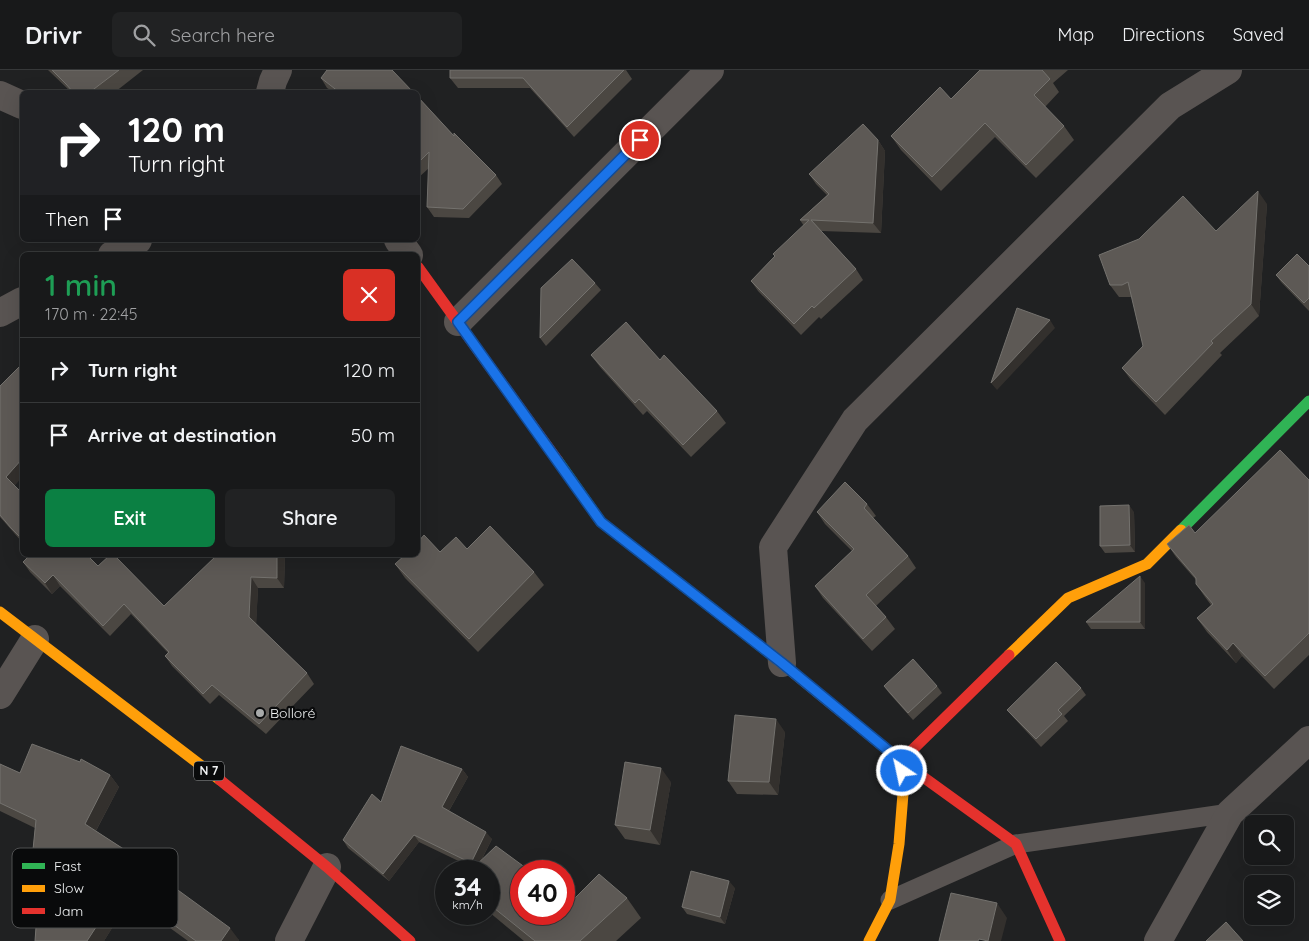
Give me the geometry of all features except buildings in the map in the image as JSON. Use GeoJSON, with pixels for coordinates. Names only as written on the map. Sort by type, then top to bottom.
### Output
{"type":"FeatureCollection","features":[{"type":"Feature","properties":{"kind":"main road"},"geometry":{"type":"LineString","coordinates":[[420,270],[601,522],[782,663],[901,761],[1016,844],[1060,941]]}},
{"type":"Feature","properties":{"kind":"main road"},"geometry":{"type":"LineString","coordinates":[[901,761],[1068,598],[1147,564],[1309,401]]}},
{"type":"Feature","properties":{"kind":"main road","name":"N 7"},"geometry":{"type":"LineString","coordinates":[[0,612],[204,767],[327,867],[410,941]]}},
{"type":"Feature","properties":{"kind":"main road"},"geometry":{"type":"LineString","coordinates":[[869,941],[890,900],[899,844],[904,782],[901,761]]}},
{"type":"Feature","properties":{"kind":"street"},"geometry":{"type":"LineString","coordinates":[[271,90],[278,70]]}},
{"type":"Feature","properties":{"kind":"street"},"geometry":{"type":"LineString","coordinates":[[458,322],[710,70]]}},
{"type":"Feature","properties":{"kind":"street"},"geometry":{"type":"LineString","coordinates":[[782,663],[773,546],[855,420],[1170,106],[1228,70]]}},
{"type":"Feature","properties":{"kind":"street"},"geometry":{"type":"LineString","coordinates":[[0,95],[20,104]]}},
{"type":"Feature","properties":{"kind":"street"},"geometry":{"type":"LineString","coordinates":[[117,252],[135,242]]}},
{"type":"Feature","properties":{"kind":"street"},"geometry":{"type":"LineString","coordinates":[[0,313],[20,302]]}},
{"type":"Feature","properties":{"kind":"street"},"geometry":{"type":"LineString","coordinates":[[0,695],[35,639]]}},
{"type":"Feature","properties":{"kind":"street"},"geometry":{"type":"LineString","coordinates":[[1158,941],[1230,813],[1309,740]]}},
{"type":"Feature","properties":{"kind":"street"},"geometry":{"type":"LineString","coordinates":[[289,941],[327,867]]}},
{"type":"Feature","properties":{"kind":"lane"},"geometry":{"type":"LineString","coordinates":[[890,900],[1016,844],[1230,813]]}},
{"type":"Feature","properties":{"kind":"traffic: fast"},"geometry":{"type":"LineString","coordinates":[[1181,530],[1309,401]]}},
{"type":"Feature","properties":{"kind":"traffic: fast"},"geometry":{"type":"LineString","coordinates":[[558,461],[601,522],[773,656]]}},
{"type":"Feature","properties":{"kind":"traffic: slow"},"geometry":{"type":"LineString","coordinates":[[1009,655],[1068,598],[1147,564],[1181,530]]}},
{"type":"Feature","properties":{"kind":"traffic: slow"},"geometry":{"type":"LineString","coordinates":[[0,612],[220,780]]}},
{"type":"Feature","properties":{"kind":"traffic: slow"},"geometry":{"type":"LineString","coordinates":[[773,656],[901,761],[904,781],[899,844],[890,900],[869,941]]}},
{"type":"Feature","properties":{"kind":"traffic: jam"},"geometry":{"type":"LineString","coordinates":[[420,270],[558,461]]}},
{"type":"Feature","properties":{"kind":"traffic: jam"},"geometry":{"type":"LineString","coordinates":[[1009,655],[901,761],[1016,844],[1060,941]]}},
{"type":"Feature","properties":{"kind":"traffic: jam"},"geometry":{"type":"LineString","coordinates":[[220,780],[327,867],[410,941]]}},
{"type":"Feature","properties":{"kind":"place","name":"Bolloré"},"geometry":{"type":"Point","coordinates":[260,713]}},
{"type":"Feature","properties":{"kind":"route"},"geometry":{"type":"LineString","coordinates":[[640,140],[458,322],[601,522],[782,663],[901,761],[902,771]]}}]}
